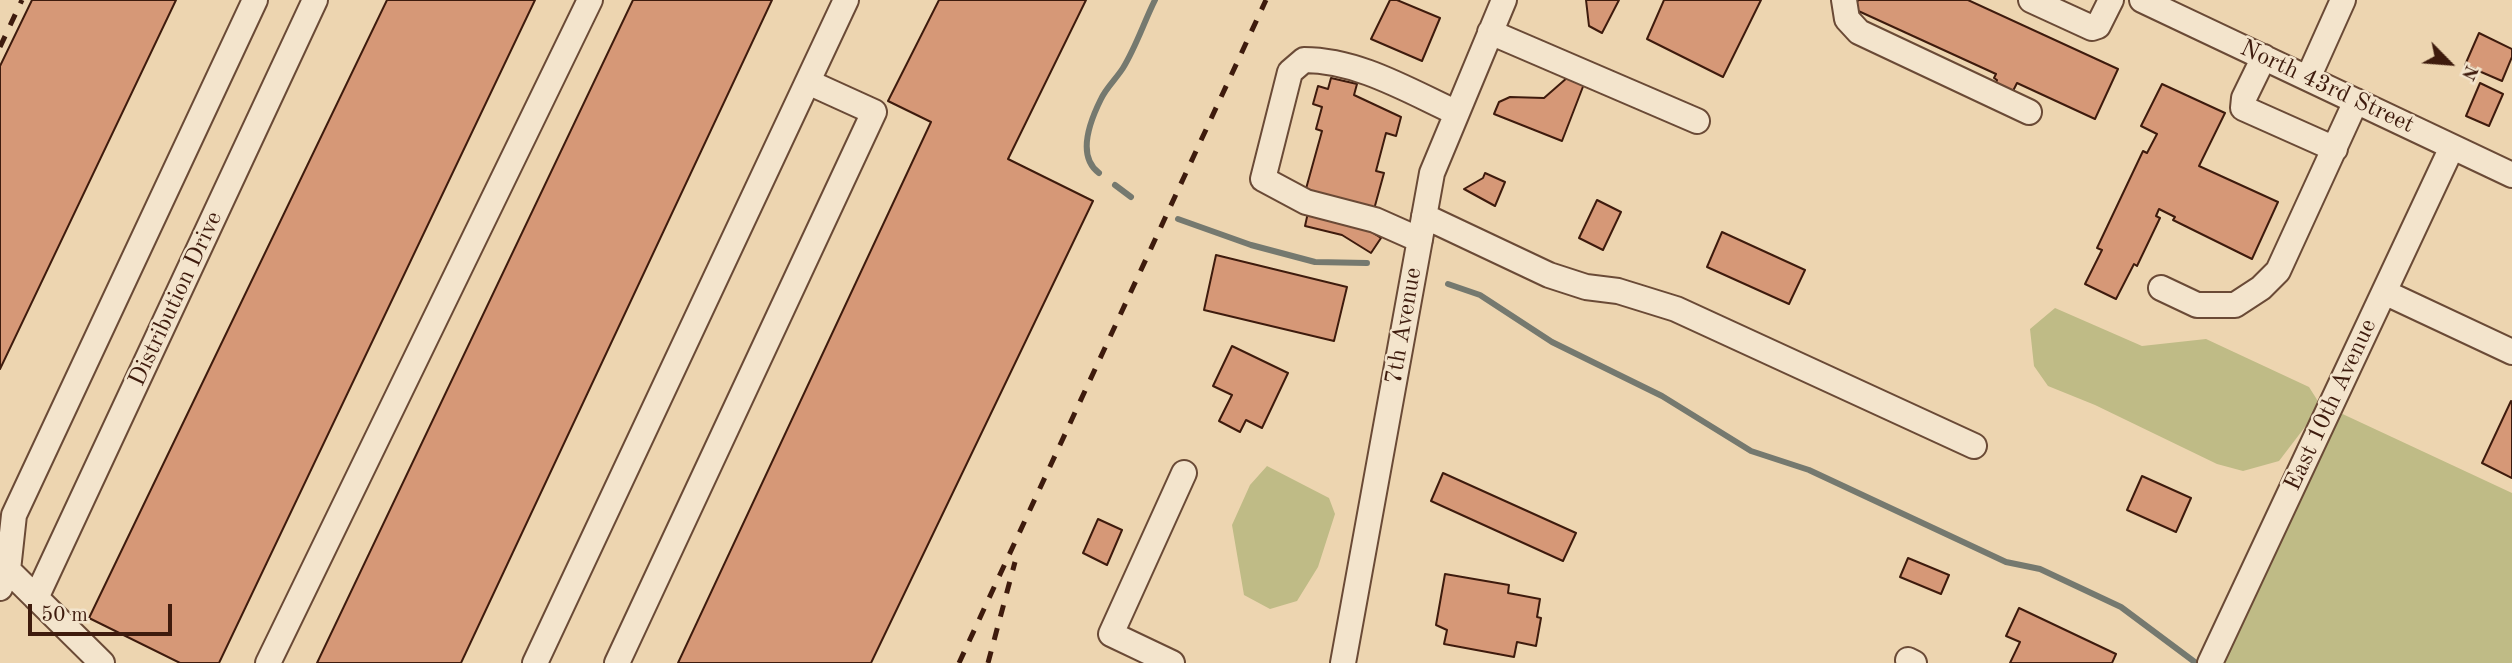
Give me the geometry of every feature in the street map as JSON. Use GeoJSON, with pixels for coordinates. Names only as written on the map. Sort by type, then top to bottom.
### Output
{"type":"FeatureCollection","features":[{"type":"Feature","properties":{"kind":"street"},"geometry":{"type":"LineString","coordinates":[[102,663],[36,598],[4,579],[14,515],[254,0]]}},
{"type":"Feature","properties":{"kind":"street","name":"Distribution Drive"},"geometry":{"type":"LineString","coordinates":[[36,598],[315,0]]}},
{"type":"Feature","properties":{"kind":"street"},"geometry":{"type":"LineString","coordinates":[[268,663],[590,0]]}},
{"type":"Feature","properties":{"kind":"street"},"geometry":{"type":"LineString","coordinates":[[535,663],[846,0]]}},
{"type":"Feature","properties":{"kind":"street","name":"7th Avenue"},"geometry":{"type":"LineString","coordinates":[[1343,663],[1432,173],[1504,0]]}},
{"type":"Feature","properties":{"kind":"street"},"geometry":{"type":"LineString","coordinates":[[1844,0],[1847,19],[1859,32],[2029,112]]}},
{"type":"Feature","properties":{"kind":"street"},"geometry":{"type":"LineString","coordinates":[[2031,0],[2092,28],[2098,26],[2110,0]]}},
{"type":"Feature","properties":{"kind":"street","name":"North 43rd Street"},"geometry":{"type":"LineString","coordinates":[[2142,0],[2452,147],[2509,166]]}},
{"type":"Feature","properties":{"kind":"street"},"geometry":{"type":"LineString","coordinates":[[2308,78],[2343,0]]}},
{"type":"Feature","properties":{"kind":"street"},"geometry":{"type":"LineString","coordinates":[[1490,32],[1697,121]]}},
{"type":"Feature","properties":{"kind":"street"},"geometry":{"type":"LineString","coordinates":[[2264,57],[2244,98],[2243,108],[2334,149]]}},
{"type":"Feature","properties":{"kind":"street"},"geometry":{"type":"LineString","coordinates":[[1457,113],[1369,73],[1321,60],[1304,60],[1290,72],[1263,179],[1306,202],[1375,220],[1422,228],[1586,287],[1618,292],[1676,309],[1974,446]]}},
{"type":"Feature","properties":{"kind":"street"},"geometry":{"type":"LineString","coordinates":[[617,663],[874,111],[808,82]]}},
{"type":"Feature","properties":{"kind":"street"},"geometry":{"type":"LineString","coordinates":[[2161,288],[2197,305],[2235,305],[2261,288],[2278,271],[2356,101]]}},
{"type":"Feature","properties":{"kind":"street","name":"East 10th Avenue"},"geometry":{"type":"LineString","coordinates":[[2210,663],[2452,147]]}},
{"type":"Feature","properties":{"kind":"street"},"geometry":{"type":"LineString","coordinates":[[2384,292],[2512,352]]}},
{"type":"Feature","properties":{"kind":"street"},"geometry":{"type":"LineString","coordinates":[[1172,663],[1111,634],[1184,473]]}},
{"type":"Feature","properties":{"kind":"shaded area"},"geometry":{"type":"Polygon","coordinates":[[[2055,308],[2142,346],[2206,339],[2309,387],[2321,406],[2279,461],[2243,471],[2217,464],[2095,405],[2048,386],[2034,366],[2030,329],[2055,308]]]}},
{"type":"Feature","properties":{"kind":"shaded area"},"geometry":{"type":"Polygon","coordinates":[[[2334,410],[2512,493],[2512,663],[2217,663],[2334,410]]]}},
{"type":"Feature","properties":{"kind":"shaded area"},"geometry":{"type":"Polygon","coordinates":[[[1267,466],[1329,498],[1335,514],[1318,567],[1297,601],[1270,609],[1244,595],[1232,525],[1250,485],[1267,466]]]}},
{"type":"Feature","properties":{"kind":"building"},"geometry":{"type":"Polygon","coordinates":[[[32,0],[176,0],[0,369],[0,66],[32,0]]]}},
{"type":"Feature","properties":{"kind":"building"},"geometry":{"type":"Polygon","coordinates":[[[387,0],[535,0],[219,663],[180,663],[89,618],[387,0]]]}},
{"type":"Feature","properties":{"kind":"building"},"geometry":{"type":"Polygon","coordinates":[[[633,0],[772,0],[461,663],[317,663],[633,0]]]}},
{"type":"Feature","properties":{"kind":"building"},"geometry":{"type":"Polygon","coordinates":[[[939,0],[1086,0],[1008,159],[1093,201],[871,663],[678,663],[931,122],[888,101],[939,0]]]}},
{"type":"Feature","properties":{"kind":"building"},"geometry":{"type":"Polygon","coordinates":[[[1390,0],[1397,0],[1440,18],[1422,61],[1371,39],[1390,0]]]}},
{"type":"Feature","properties":{"kind":"building"},"geometry":{"type":"Polygon","coordinates":[[[1586,0],[1619,0],[1602,33],[1589,26],[1586,0]]]}},
{"type":"Feature","properties":{"kind":"building"},"geometry":{"type":"Polygon","coordinates":[[[1664,0],[1761,0],[1723,77],[1647,39],[1664,0]]]}},
{"type":"Feature","properties":{"kind":"building"},"geometry":{"type":"Polygon","coordinates":[[[1858,0],[1968,0],[2118,69],[2095,119],[2017,83],[2011,95],[1994,87],[1996,74],[1854,9],[1858,0]]]}},
{"type":"Feature","properties":{"kind":"building"},"geometry":{"type":"Polygon","coordinates":[[[2479,33],[2512,49],[2512,57],[2502,81],[2465,65],[2479,33]]]}},
{"type":"Feature","properties":{"kind":"building"},"geometry":{"type":"Polygon","coordinates":[[[1568,77],[1584,84],[1562,141],[1494,114],[1499,102],[1510,97],[1544,98],[1568,77]]]}},
{"type":"Feature","properties":{"kind":"building"},"geometry":{"type":"Polygon","coordinates":[[[1331,78],[1357,84],[1354,95],[1401,117],[1396,136],[1386,133],[1376,171],[1384,173],[1373,213],[1304,196],[1322,131],[1316,129],[1322,107],[1313,104],[1318,86],[1328,89],[1331,78]]]}},
{"type":"Feature","properties":{"kind":"building"},"geometry":{"type":"Polygon","coordinates":[[[2480,83],[2503,94],[2489,126],[2466,116],[2480,83]]]}},
{"type":"Feature","properties":{"kind":"building"},"geometry":{"type":"Polygon","coordinates":[[[2162,84],[2225,113],[2199,166],[2278,202],[2252,259],[2173,220],[2175,217],[2159,209],[2156,216],[2160,218],[2137,266],[2134,264],[2116,299],[2085,284],[2102,250],[2097,248],[2143,151],[2147,153],[2157,134],[2141,126],[2162,84]]]}},
{"type":"Feature","properties":{"kind":"building"},"geometry":{"type":"Polygon","coordinates":[[[1485,173],[1505,182],[1495,206],[1464,189],[1483,178],[1485,173]]]}},
{"type":"Feature","properties":{"kind":"building"},"geometry":{"type":"Polygon","coordinates":[[[1597,200],[1621,212],[1603,250],[1579,238],[1597,200]]]}},
{"type":"Feature","properties":{"kind":"building"},"geometry":{"type":"Polygon","coordinates":[[[1309,208],[1348,217],[1381,238],[1371,253],[1342,235],[1305,226],[1309,208]]]}},
{"type":"Feature","properties":{"kind":"building"},"geometry":{"type":"Polygon","coordinates":[[[1722,232],[1805,270],[1789,304],[1707,267],[1722,232]]]}},
{"type":"Feature","properties":{"kind":"building"},"geometry":{"type":"Polygon","coordinates":[[[1216,255],[1347,287],[1334,341],[1204,310],[1216,255]]]}},
{"type":"Feature","properties":{"kind":"building"},"geometry":{"type":"Polygon","coordinates":[[[1232,346],[1288,373],[1262,428],[1246,420],[1240,432],[1219,421],[1232,395],[1213,386],[1232,346]]]}},
{"type":"Feature","properties":{"kind":"building"},"geometry":{"type":"Polygon","coordinates":[[[2512,402],[2512,478],[2482,463],[2512,402]]]}},
{"type":"Feature","properties":{"kind":"building"},"geometry":{"type":"Polygon","coordinates":[[[1443,473],[1576,533],[1563,561],[1431,501],[1443,473]]]}},
{"type":"Feature","properties":{"kind":"building"},"geometry":{"type":"Polygon","coordinates":[[[2142,476],[2191,498],[2176,532],[2127,510],[2142,476]]]}},
{"type":"Feature","properties":{"kind":"building"},"geometry":{"type":"Polygon","coordinates":[[[1098,519],[1122,530],[1107,565],[1083,553],[1098,519]]]}},
{"type":"Feature","properties":{"kind":"building"},"geometry":{"type":"Polygon","coordinates":[[[1908,558],[1949,575],[1941,594],[1900,577],[1908,558]]]}},
{"type":"Feature","properties":{"kind":"building"},"geometry":{"type":"Polygon","coordinates":[[[1445,574],[1509,585],[1508,593],[1540,599],[1537,617],[1541,618],[1536,646],[1517,642],[1514,657],[1444,644],[1447,630],[1436,625],[1445,574]]]}},
{"type":"Feature","properties":{"kind":"building"},"geometry":{"type":"Polygon","coordinates":[[[2019,608],[2116,654],[2112,663],[2010,663],[2020,642],[2006,636],[2019,608]]]}},
{"type":"Feature","properties":{"kind":"waterway"},"geometry":{"type":"LineString","coordinates":[[1099,173],[1088,157],[1089,128],[1103,95],[1128,60],[1155,0]]}},
{"type":"Feature","properties":{"kind":"waterway"},"geometry":{"type":"LineString","coordinates":[[1115,185],[1131,197]]}},
{"type":"Feature","properties":{"kind":"waterway"},"geometry":{"type":"LineString","coordinates":[[1178,219],[1251,245],[1315,262],[1367,263]]}},
{"type":"Feature","properties":{"kind":"waterway"},"geometry":{"type":"LineString","coordinates":[[1448,284],[1480,295],[1552,342],[1662,396],[1751,451],[1809,470],[2006,562],[2040,569],[2121,607],[2196,663]]}},
{"type":"Feature","properties":{"kind":"railway"},"geometry":{"type":"LineString","coordinates":[[0,47],[22,0]]}},
{"type":"Feature","properties":{"kind":"railway"},"geometry":{"type":"LineString","coordinates":[[959,663],[1266,0]]}},
{"type":"Feature","properties":{"kind":"railway"},"geometry":{"type":"LineString","coordinates":[[988,663],[1015,562]]}}]}
